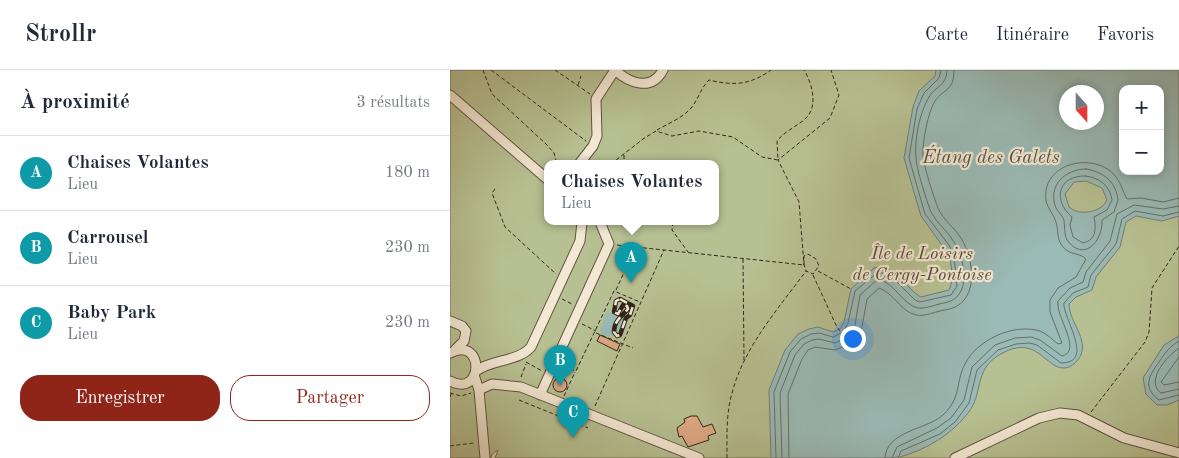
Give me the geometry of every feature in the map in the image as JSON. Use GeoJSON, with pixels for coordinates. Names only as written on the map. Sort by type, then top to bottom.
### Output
{"type":"FeatureCollection","features":[{"type":"Feature","properties":{"kind":"street"},"geometry":{"type":"LineString","coordinates":[[582,160],[593,146],[598,126],[596,99],[615,70],[626,79],[642,84],[656,79],[663,70]]}},
{"type":"Feature","properties":{"kind":"street"},"geometry":{"type":"LineString","coordinates":[[451,99],[544,176]]}},
{"type":"Feature","properties":{"kind":"street"},"geometry":{"type":"LineString","coordinates":[[463,384],[475,373],[492,363],[520,355],[529,350],[581,236],[582,225]]}},
{"type":"Feature","properties":{"kind":"street"},"geometry":{"type":"LineString","coordinates":[[540,395],[609,244],[602,225]]}},
{"type":"Feature","properties":{"kind":"street"},"geometry":{"type":"LineString","coordinates":[[450,321],[462,326],[466,331],[464,341],[452,352]]}},
{"type":"Feature","properties":{"kind":"street"},"geometry":{"type":"LineString","coordinates":[[452,352],[464,350],[472,355],[476,361],[475,373],[484,458]]}},
{"type":"Feature","properties":{"kind":"street"},"geometry":{"type":"LineString","coordinates":[[450,381],[463,384],[478,393]]}},
{"type":"Feature","properties":{"kind":"street"},"geometry":{"type":"LineString","coordinates":[[478,393],[492,384],[518,386],[699,458]]}},
{"type":"Feature","properties":{"kind":"street"},"geometry":{"type":"LineString","coordinates":[[955,458],[1048,415],[1073,414],[1086,418],[1124,438],[1179,453]]}},
{"type":"Feature","properties":{"kind":"path"},"geometry":{"type":"LineString","coordinates":[[483,70],[492,94],[546,144],[554,153],[556,160]]}},
{"type":"Feature","properties":{"kind":"path"},"geometry":{"type":"LineString","coordinates":[[490,70],[593,146]]}},
{"type":"Feature","properties":{"kind":"path"},"geometry":{"type":"LineString","coordinates":[[555,70],[596,99]]}},
{"type":"Feature","properties":{"kind":"path"},"geometry":{"type":"LineString","coordinates":[[616,160],[656,131],[687,112],[694,105],[701,88],[709,80],[741,84],[756,80],[771,70]]}},
{"type":"Feature","properties":{"kind":"path"},"geometry":{"type":"LineString","coordinates":[[804,70],[810,80],[813,107],[806,118],[783,134],[777,141],[778,160],[800,202],[806,271],[813,274],[836,324],[850,346]]}},
{"type":"Feature","properties":{"kind":"path"},"geometry":{"type":"LineString","coordinates":[[656,131],[672,136],[700,131],[733,137],[762,158],[778,160],[830,118],[839,95],[831,70]]}},
{"type":"Feature","properties":{"kind":"path"},"geometry":{"type":"LineString","coordinates":[[578,86],[581,76]]}},
{"type":"Feature","properties":{"kind":"path"},"geometry":{"type":"LineString","coordinates":[[624,154],[624,160]]}},
{"type":"Feature","properties":{"kind":"path"},"geometry":{"type":"LineString","coordinates":[[496,189],[492,194],[505,227],[557,274],[563,277]]}},
{"type":"Feature","properties":{"kind":"path"},"geometry":{"type":"LineString","coordinates":[[673,225],[672,230],[688,252]]}},
{"type":"Feature","properties":{"kind":"path"},"geometry":{"type":"LineString","coordinates":[[609,244],[804,265]]}},
{"type":"Feature","properties":{"kind":"path"},"geometry":{"type":"LineString","coordinates":[[1086,418],[1145,342],[1149,332],[1152,288],[1179,246]]}},
{"type":"Feature","properties":{"kind":"path"},"geometry":{"type":"LineString","coordinates":[[590,416],[665,250]]}},
{"type":"Feature","properties":{"kind":"path"},"geometry":{"type":"LineString","coordinates":[[804,265],[804,256],[812,255],[819,266],[813,274]]}},
{"type":"Feature","properties":{"kind":"path"},"geometry":{"type":"LineString","coordinates":[[743,258],[744,362]]}},
{"type":"Feature","properties":{"kind":"path"},"geometry":{"type":"LineString","coordinates":[[561,403],[611,295],[616,290],[628,266]]}},
{"type":"Feature","properties":{"kind":"path"},"geometry":{"type":"LineString","coordinates":[[727,458],[731,393],[744,362],[751,347],[806,271]]}},
{"type":"Feature","properties":{"kind":"path"},"geometry":{"type":"LineString","coordinates":[[817,271],[851,289]]}},
{"type":"Feature","properties":{"kind":"path"},"geometry":{"type":"LineString","coordinates":[[616,290],[641,302]]}},
{"type":"Feature","properties":{"kind":"path"},"geometry":{"type":"LineString","coordinates":[[561,299],[574,305]]}},
{"type":"Feature","properties":{"kind":"path"},"geometry":{"type":"LineString","coordinates":[[574,321],[633,348]]}},
{"type":"Feature","properties":{"kind":"path"},"geometry":{"type":"LineString","coordinates":[[554,362],[576,371]]}},
{"type":"Feature","properties":{"kind":"path"},"geometry":{"type":"LineString","coordinates":[[518,386],[526,364]]}},
{"type":"Feature","properties":{"kind":"path"},"geometry":{"type":"LineString","coordinates":[[450,393],[461,396],[478,393]]}},
{"type":"Feature","properties":{"kind":"path"},"geometry":{"type":"LineString","coordinates":[[519,400],[588,428]]}},
{"type":"Feature","properties":{"kind":"path"},"geometry":{"type":"LineString","coordinates":[[450,446],[482,443]]}},
{"type":"Feature","properties":{"kind":"green space","name":"Île de Loisirs de Cergy-Pontoise"},"geometry":{"type":"Polygon","coordinates":[[[450,70],[1179,70],[1179,458],[495,458],[498,450],[492,454],[491,458],[450,458],[450,70]]]}},
{"type":"Feature","properties":{"kind":"water","name":"Étang des Galets"},"geometry":{"type":"Polygon","coordinates":[[[936,70],[1179,70],[1179,216],[1162,221],[1136,216],[1126,222],[1120,247],[1096,277],[1092,290],[1076,297],[1069,304],[1082,340],[1081,354],[1071,366],[1057,367],[1039,353],[1023,347],[1012,349],[999,355],[985,368],[973,405],[961,421],[938,440],[920,450],[900,457],[771,458],[769,390],[785,350],[798,334],[818,327],[833,332],[840,329],[844,322],[851,289],[874,268],[881,267],[894,273],[921,297],[949,290],[953,279],[950,258],[921,216],[904,158],[913,107],[919,91],[935,76],[936,70]],[[1086,181],[1074,182],[1065,194],[1069,207],[1078,212],[1090,212],[1100,208],[1107,200],[1102,188],[1086,181]]]}},
{"type":"Feature","properties":{"kind":"water"},"geometry":{"type":"Polygon","coordinates":[[[1179,336],[1179,400],[1167,405],[1157,405],[1146,394],[1143,378],[1164,345],[1179,336]]]}},
{"type":"Feature","properties":{"kind":"building"},"geometry":{"type":"Polygon","coordinates":[[[600,335],[620,344],[617,351],[597,341],[600,335]]]}},
{"type":"Feature","properties":{"kind":"building"},"geometry":{"type":"Polygon","coordinates":[[[557,378],[563,378],[567,385],[563,392],[557,392],[553,388],[553,382],[557,378]]]}},
{"type":"Feature","properties":{"kind":"building"},"geometry":{"type":"Polygon","coordinates":[[[697,416],[703,427],[712,424],[716,433],[708,436],[709,440],[688,447],[682,436],[679,437],[677,428],[685,422],[684,419],[697,416]]]}},
{"type":"Feature","properties":{"kind":"waterway"},"geometry":{"type":"LineString","coordinates":[[609,317],[614,318],[613,325],[617,327],[623,322],[619,332],[605,331],[609,317]]}},
{"type":"Feature","properties":{"kind":"railway"},"geometry":{"type":"LineString","coordinates":[[620,299],[633,306],[620,335],[617,336],[614,332],[615,325],[628,309],[627,306],[623,305],[618,314],[614,312],[616,301],[620,299]]}},
{"type":"Feature","properties":{"kind":"place","name":"Chaises Volantes"},"geometry":{"type":"Point","coordinates":[631,283]}},
{"type":"Feature","properties":{"kind":"place","name":"Carrousel"},"geometry":{"type":"Point","coordinates":[560,386]}},
{"type":"Feature","properties":{"kind":"place","name":"Baby Park"},"geometry":{"type":"Point","coordinates":[573,438]}}]}
